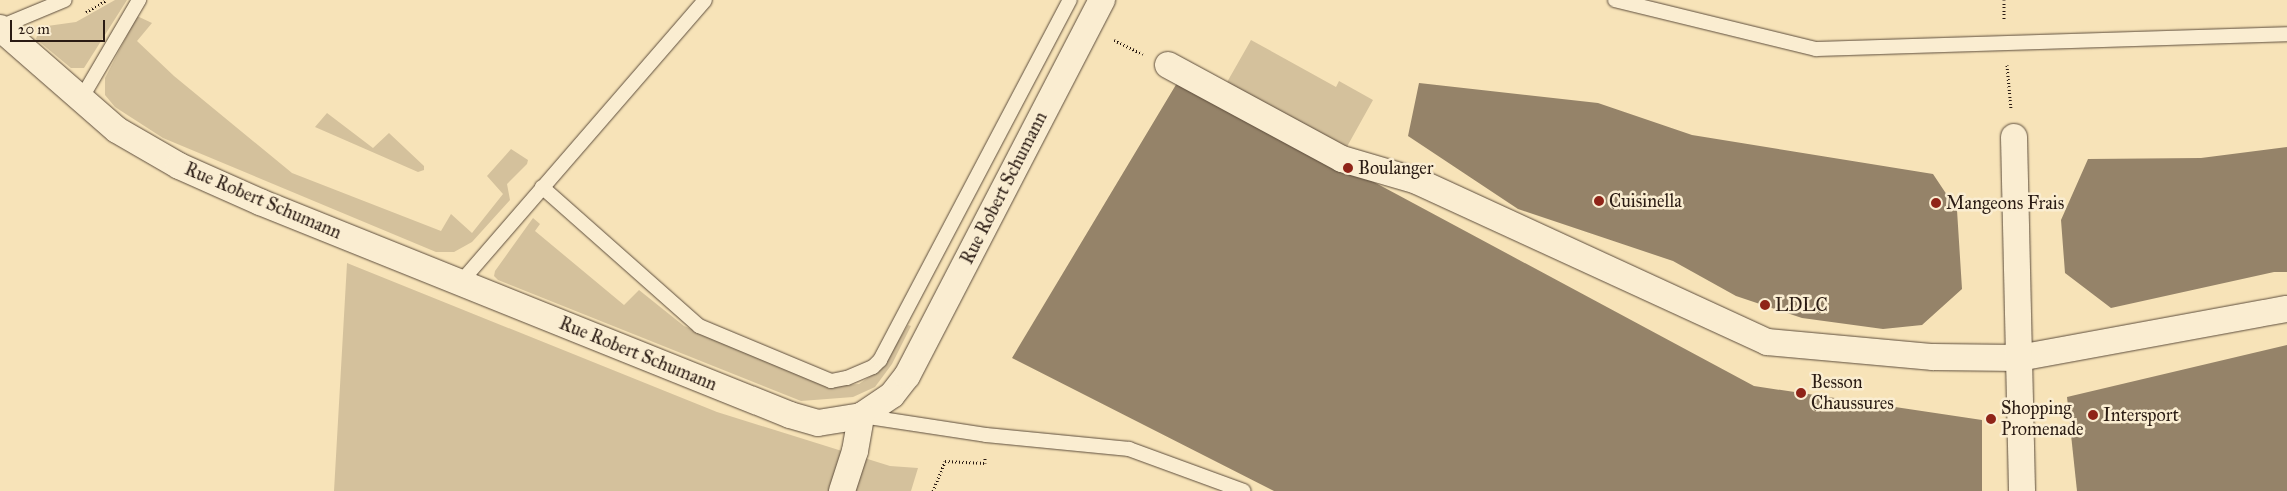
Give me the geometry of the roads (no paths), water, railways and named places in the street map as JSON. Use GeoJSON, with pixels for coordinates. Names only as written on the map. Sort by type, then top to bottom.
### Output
{"type":"FeatureCollection","features":[{"type":"Feature","properties":{"kind":"street","name":"Rue Robert Schumann"},"geometry":{"type":"LineString","coordinates":[[0,28],[117,130],[179,166],[460,283],[790,415],[818,423],[861,416],[892,395],[907,376],[1102,0]]}},
{"type":"Feature","properties":{"kind":"street"},"geometry":{"type":"LineString","coordinates":[[1168,66],[1342,159],[1417,181],[1766,342],[1933,357],[2019,358],[2287,309]]}},
{"type":"Feature","properties":{"kind":"street"},"geometry":{"type":"LineString","coordinates":[[2014,137],[2022,491]]}},
{"type":"Feature","properties":{"kind":"street"},"geometry":{"type":"LineString","coordinates":[[842,491],[855,452],[861,416]]}},
{"type":"Feature","properties":{"kind":"lane"},"geometry":{"type":"LineString","coordinates":[[0,28],[50,3],[65,0]]}},
{"type":"Feature","properties":{"kind":"lane"},"geometry":{"type":"LineString","coordinates":[[81,99],[138,0]]}},
{"type":"Feature","properties":{"kind":"lane"},"geometry":{"type":"LineString","coordinates":[[460,283],[706,0]]}},
{"type":"Feature","properties":{"kind":"lane"},"geometry":{"type":"LineString","coordinates":[[542,187],[699,326],[831,381],[847,378],[873,367],[880,360],[1070,0]]}},
{"type":"Feature","properties":{"kind":"lane"},"geometry":{"type":"LineString","coordinates":[[1615,0],[1816,49],[2287,34]]}},
{"type":"Feature","properties":{"kind":"lane"},"geometry":{"type":"LineString","coordinates":[[861,416],[986,435],[1129,449],[1244,491]]}},
{"type":"Feature","properties":{"kind":"place","name":"Boulanger"},"geometry":{"type":"Point","coordinates":[1348,168]}},
{"type":"Feature","properties":{"kind":"place","name":"Cuisinella"},"geometry":{"type":"Point","coordinates":[1599,201]}},
{"type":"Feature","properties":{"kind":"place","name":"Mangeons Frais"},"geometry":{"type":"Point","coordinates":[1936,203]}},
{"type":"Feature","properties":{"kind":"place","name":"LDLC"},"geometry":{"type":"Point","coordinates":[1765,305]}},
{"type":"Feature","properties":{"kind":"place","name":"Besson Chaussures"},"geometry":{"type":"Point","coordinates":[1801,393]}},
{"type":"Feature","properties":{"kind":"place","name":"Intersport"},"geometry":{"type":"Point","coordinates":[2093,415]}},
{"type":"Feature","properties":{"kind":"place","name":"Shopping Promenade"},"geometry":{"type":"Point","coordinates":[1991,419]}}]}
